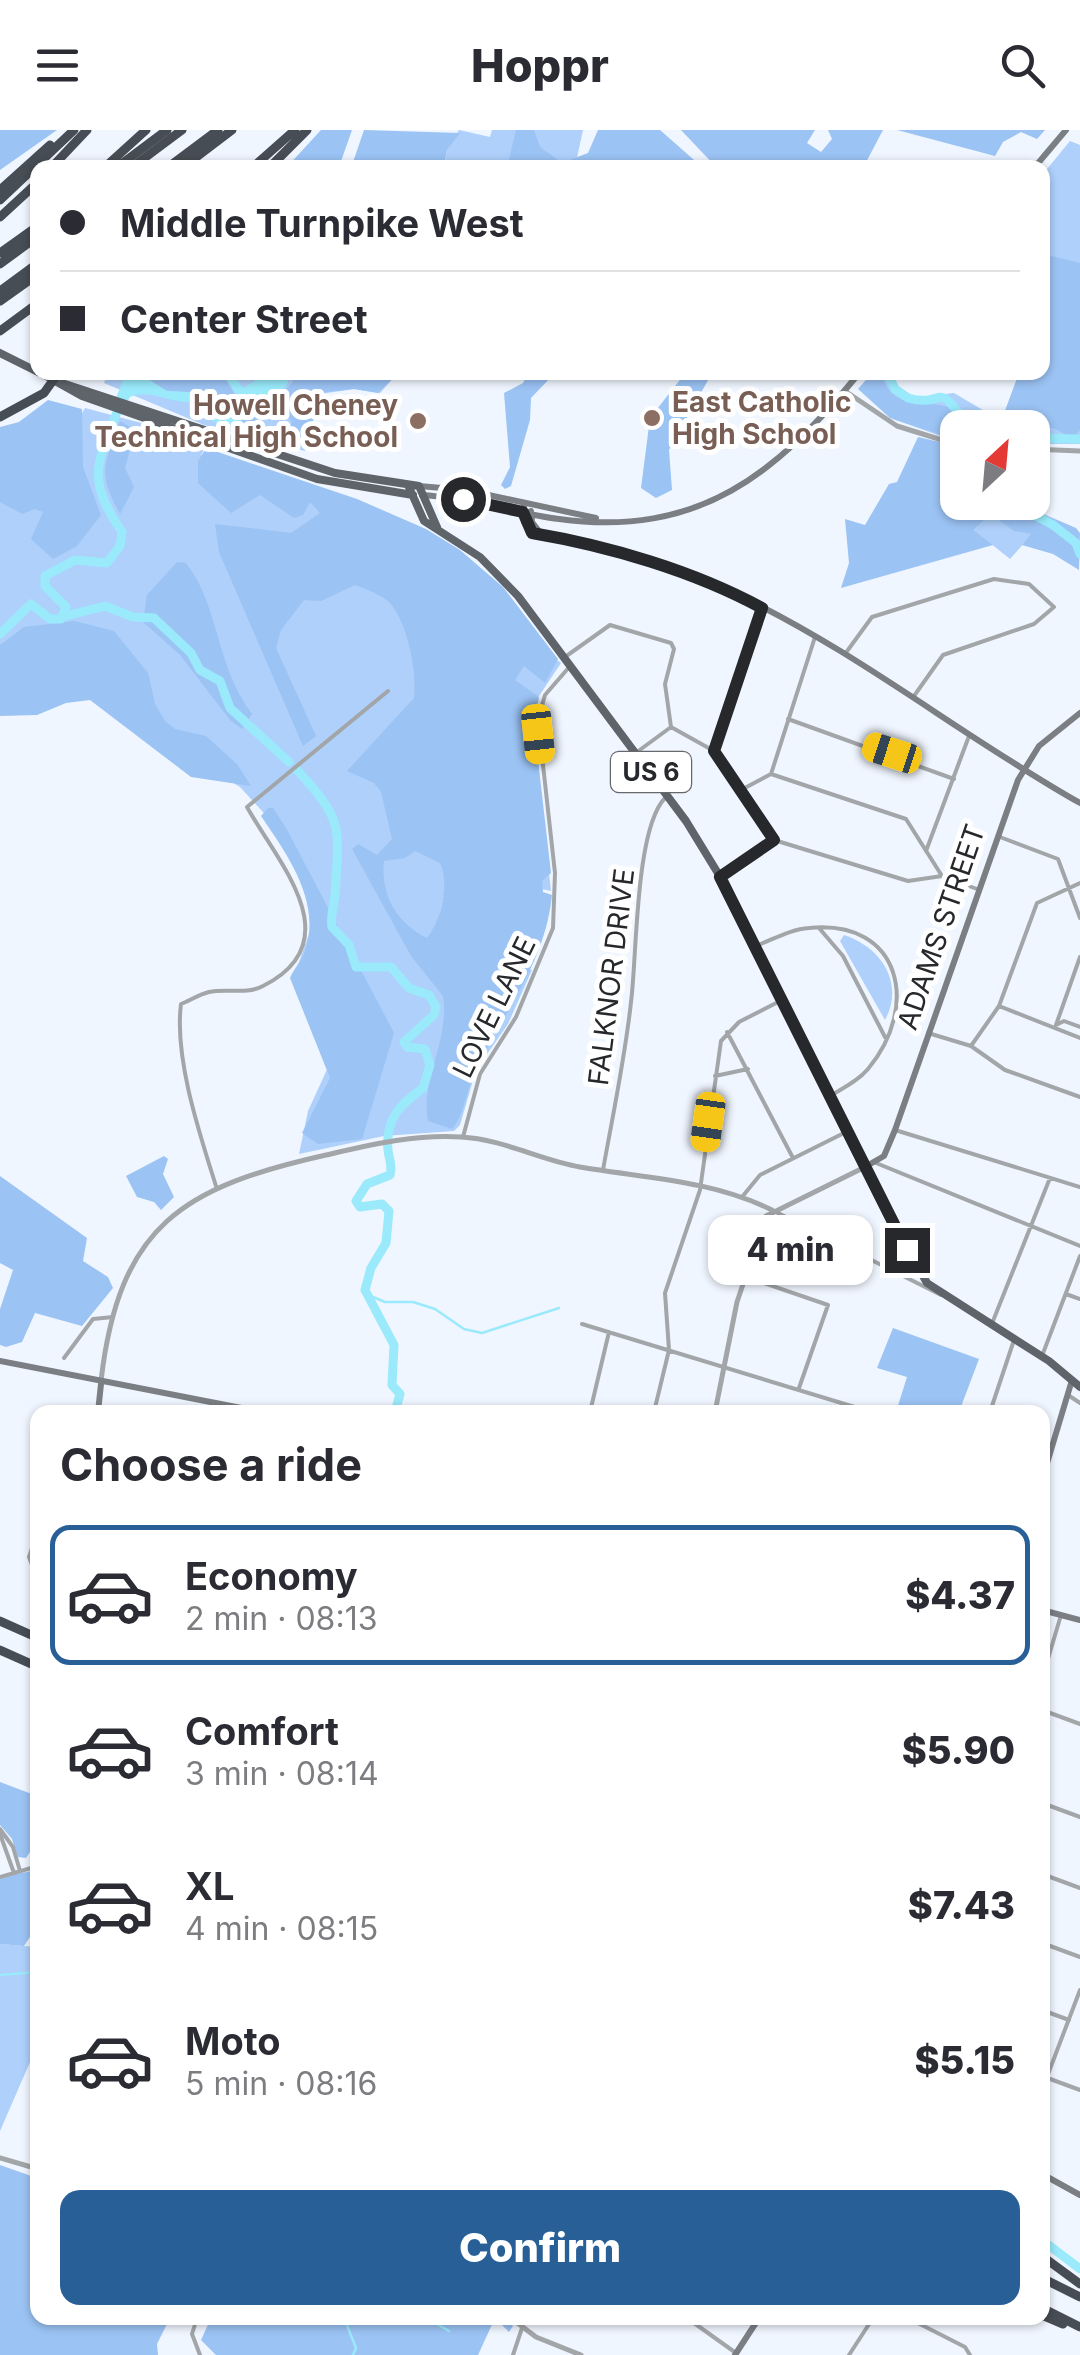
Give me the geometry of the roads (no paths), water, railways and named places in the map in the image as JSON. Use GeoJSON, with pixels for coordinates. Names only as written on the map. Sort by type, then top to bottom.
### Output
{"type":"FeatureCollection","features":[{"type":"Feature","properties":{"kind":"highway"},"geometry":{"type":"LineString","coordinates":[[35,160],[70,130]]}},
{"type":"Feature","properties":{"kind":"highway"},"geometry":{"type":"LineString","coordinates":[[40,160],[70,130]]}},
{"type":"Feature","properties":{"kind":"highway"},"geometry":{"type":"LineString","coordinates":[[58,160],[86,130]]}},
{"type":"Feature","properties":{"kind":"highway"},"geometry":{"type":"LineString","coordinates":[[113,160],[146,130]]}},
{"type":"Feature","properties":{"kind":"highway"},"geometry":{"type":"LineString","coordinates":[[127,160],[167,130]]}},
{"type":"Feature","properties":{"kind":"highway"},"geometry":{"type":"LineString","coordinates":[[142,160],[182,130]]}},
{"type":"Feature","properties":{"kind":"highway"},"geometry":{"type":"LineString","coordinates":[[178,160],[218,130]]}},
{"type":"Feature","properties":{"kind":"highway"},"geometry":{"type":"LineString","coordinates":[[193,160],[232,130]]}},
{"type":"Feature","properties":{"kind":"highway"},"geometry":{"type":"LineString","coordinates":[[261,160],[295,130]]}},
{"type":"Feature","properties":{"kind":"highway"},"geometry":{"type":"LineString","coordinates":[[277,160],[307,130]]}},
{"type":"Feature","properties":{"kind":"highway"},"geometry":{"type":"LineString","coordinates":[[257,160],[273,149]]}},
{"type":"Feature","properties":{"kind":"highway"},"geometry":{"type":"LineString","coordinates":[[0,190],[30,164]]}},
{"type":"Feature","properties":{"kind":"highway"},"geometry":{"type":"LineString","coordinates":[[0,200],[30,170]]}},
{"type":"Feature","properties":{"kind":"highway"},"geometry":{"type":"LineString","coordinates":[[0,217],[30,189]]}},
{"type":"Feature","properties":{"kind":"highway"},"geometry":{"type":"LineString","coordinates":[[0,253],[30,232]]}},
{"type":"Feature","properties":{"kind":"highway"},"geometry":{"type":"LineString","coordinates":[[0,264],[30,242]]}},
{"type":"Feature","properties":{"kind":"highway"},"geometry":{"type":"LineString","coordinates":[[0,290],[30,269]]}},
{"type":"Feature","properties":{"kind":"highway"},"geometry":{"type":"LineString","coordinates":[[0,301],[30,280]]}},
{"type":"Feature","properties":{"kind":"highway"},"geometry":{"type":"LineString","coordinates":[[0,332],[30,311]]}},
{"type":"Feature","properties":{"kind":"highway"},"geometry":{"type":"LineString","coordinates":[[0,417],[37,398],[53,380]]}},
{"type":"Feature","properties":{"kind":"highway"},"geometry":{"type":"LineString","coordinates":[[0,1621],[30,1634]]}},
{"type":"Feature","properties":{"kind":"highway"},"geometry":{"type":"LineString","coordinates":[[0,1650],[30,1664]]}},
{"type":"Feature","properties":{"kind":"highway"},"geometry":{"type":"LineString","coordinates":[[1050,2262],[1080,2284]]}},
{"type":"Feature","properties":{"kind":"highway"},"geometry":{"type":"LineString","coordinates":[[1050,2282],[1080,2298]]}},
{"type":"Feature","properties":{"kind":"highway"},"geometry":{"type":"LineString","coordinates":[[1050,2315],[1080,2329]]}},
{"type":"Feature","properties":{"kind":"main road"},"geometry":{"type":"LineString","coordinates":[[1041,160],[1066,130]]}},
{"type":"Feature","properties":{"kind":"main road"},"geometry":{"type":"LineString","coordinates":[[0,353],[30,368]]}},
{"type":"Feature","properties":{"kind":"main road"},"geometry":{"type":"LineString","coordinates":[[60,380],[67,390],[189,428],[327,482],[421,491],[602,520]]}},
{"type":"Feature","properties":{"kind":"main road"},"geometry":{"type":"LineString","coordinates":[[528,508],[571,520],[602,520],[675,513],[733,492],[774,466],[854,380]]}},
{"type":"Feature","properties":{"kind":"main road","name":"US 6"},"geometry":{"type":"LineString","coordinates":[[410,490],[422,518],[496,571],[669,795],[720,877],[914,1264],[941,1296],[1042,1356],[1076,1383]]}},
{"type":"Feature","properties":{"kind":"main road","name":"US 6"},"geometry":{"type":"LineString","coordinates":[[421,491],[437,528]]}},
{"type":"Feature","properties":{"kind":"main road"},"geometry":{"type":"LineString","coordinates":[[528,508],[528,530],[567,538],[730,591],[762,608],[845,654],[969,736],[1080,802]]}},
{"type":"Feature","properties":{"kind":"main road"},"geometry":{"type":"LineString","coordinates":[[567,538],[566,527],[571,520]]}},
{"type":"Feature","properties":{"kind":"main road","name":"ADAMS STREET"},"geometry":{"type":"LineString","coordinates":[[876,1163],[884,1156],[895,1130],[977,889],[1023,770],[1041,743],[1080,713]]}},
{"type":"Feature","properties":{"kind":"main road"},"geometry":{"type":"LineString","coordinates":[[865,1168],[876,1163]]}},
{"type":"Feature","properties":{"kind":"main road"},"geometry":{"type":"LineString","coordinates":[[0,1361],[222,1405]]}},
{"type":"Feature","properties":{"kind":"main road"},"geometry":{"type":"LineString","coordinates":[[1050,1454],[1068,1395],[1076,1383]]}},
{"type":"Feature","properties":{"kind":"main road"},"geometry":{"type":"LineString","coordinates":[[99,1405],[101,1384]]}},
{"type":"Feature","properties":{"kind":"main road"},"geometry":{"type":"LineString","coordinates":[[1050,1612],[1078,1617]]}},
{"type":"Feature","properties":{"kind":"main road"},"geometry":{"type":"LineString","coordinates":[[1050,2178],[1080,2194]]}},
{"type":"Feature","properties":{"kind":"main road"},"geometry":{"type":"LineString","coordinates":[[735,2354],[754,2325]]}},
{"type":"Feature","properties":{"kind":"street"},"geometry":{"type":"LineString","coordinates":[[845,391],[896,426],[940,439]]}},
{"type":"Feature","properties":{"kind":"street"},"geometry":{"type":"LineString","coordinates":[[1050,450],[1080,451]]}},
{"type":"Feature","properties":{"kind":"street"},"geometry":{"type":"LineString","coordinates":[[845,654],[872,617],[994,578],[1029,584],[1054,607],[1034,624],[943,656],[912,698]]}},
{"type":"Feature","properties":{"kind":"street"},"geometry":{"type":"LineString","coordinates":[[714,751],[762,608]]}},
{"type":"Feature","properties":{"kind":"street","name":"LOVE LANE"},"geometry":{"type":"LineString","coordinates":[[462,1137],[480,1074],[516,1017],[553,928],[555,873],[538,720],[545,695],[568,661],[610,625],[670,644],[674,649],[664,684],[671,727]]}},
{"type":"Feature","properties":{"kind":"street"},"geometry":{"type":"LineString","coordinates":[[741,790],[771,774],[815,637]]}},
{"type":"Feature","properties":{"kind":"street"},"geometry":{"type":"LineString","coordinates":[[216,1186],[196,1124],[180,1022],[182,1004],[210,992],[249,991],[274,980],[296,956],[305,922],[299,892],[247,807],[388,691]]}},
{"type":"Feature","properties":{"kind":"street"},"geometry":{"type":"LineString","coordinates":[[788,720],[954,779]]}},
{"type":"Feature","properties":{"kind":"street"},"geometry":{"type":"LineString","coordinates":[[637,752],[671,727],[714,751],[774,840],[908,881],[942,876],[977,889]]}},
{"type":"Feature","properties":{"kind":"street"},"geometry":{"type":"LineString","coordinates":[[926,851],[969,736]]}},
{"type":"Feature","properties":{"kind":"street"},"geometry":{"type":"LineString","coordinates":[[771,774],[906,819],[942,876]]}},
{"type":"Feature","properties":{"kind":"street","name":"FALKNOR DRIVE"},"geometry":{"type":"LineString","coordinates":[[603,1170],[632,1001],[634,928],[654,815],[669,795]]}},
{"type":"Feature","properties":{"kind":"street"},"geometry":{"type":"LineString","coordinates":[[996,836],[1058,858],[1080,918]]}},
{"type":"Feature","properties":{"kind":"street"},"geometry":{"type":"LineString","coordinates":[[720,877],[774,840]]}},
{"type":"Feature","properties":{"kind":"street"},"geometry":{"type":"LineString","coordinates":[[970,1046],[999,1006],[1037,902],[1080,883]]}},
{"type":"Feature","properties":{"kind":"street"},"geometry":{"type":"LineString","coordinates":[[819,928],[843,956],[885,1037]]}},
{"type":"Feature","properties":{"kind":"street"},"geometry":{"type":"LineString","coordinates":[[756,946],[798,930],[855,931],[875,944],[891,963],[898,994],[885,1037],[866,1071],[830,1096]]}},
{"type":"Feature","properties":{"kind":"street"},"geometry":{"type":"LineString","coordinates":[[1056,1025],[1080,957]]}},
{"type":"Feature","properties":{"kind":"street"},"geometry":{"type":"LineString","coordinates":[[656,1405],[668,1350],[666,1293],[700,1185],[714,1076],[727,1032],[782,1000]]}},
{"type":"Feature","properties":{"kind":"street"},"geometry":{"type":"LineString","coordinates":[[999,1006],[1056,1025],[1059,1031],[1080,1038]]}},
{"type":"Feature","properties":{"kind":"street"},"geometry":{"type":"LineString","coordinates":[[1056,1025],[1064,1021],[1080,1027]]}},
{"type":"Feature","properties":{"kind":"street"},"geometry":{"type":"LineString","coordinates":[[727,1032],[792,1158]]}},
{"type":"Feature","properties":{"kind":"street"},"geometry":{"type":"LineString","coordinates":[[928,1034],[970,1046],[1005,1070],[1080,1097]]}},
{"type":"Feature","properties":{"kind":"street"},"geometry":{"type":"LineString","coordinates":[[714,1076],[748,1069]]}},
{"type":"Feature","properties":{"kind":"street"},"geometry":{"type":"LineString","coordinates":[[895,1130],[1080,1187]]}},
{"type":"Feature","properties":{"kind":"street"},"geometry":{"type":"LineString","coordinates":[[742,1198],[760,1174],[848,1131]]}},
{"type":"Feature","properties":{"kind":"street"},"geometry":{"type":"LineString","coordinates":[[101,1384],[113,1317],[126,1279],[145,1246],[180,1210],[216,1186],[263,1169],[397,1140],[462,1137],[603,1170],[700,1185],[772,1210],[941,1296]]}},
{"type":"Feature","properties":{"kind":"street"},"geometry":{"type":"LineString","coordinates":[[876,1163],[1080,1246]]}},
{"type":"Feature","properties":{"kind":"street"},"geometry":{"type":"LineString","coordinates":[[717,1405],[746,1277],[772,1210],[865,1168]]}},
{"type":"Feature","properties":{"kind":"street"},"geometry":{"type":"LineString","coordinates":[[992,1326],[1050,1178]]}},
{"type":"Feature","properties":{"kind":"street"},"geometry":{"type":"LineString","coordinates":[[1042,1356],[1080,1256]]}},
{"type":"Feature","properties":{"kind":"street"},"geometry":{"type":"LineString","coordinates":[[746,1277],[828,1305],[798,1390]]}},
{"type":"Feature","properties":{"kind":"street"},"geometry":{"type":"LineString","coordinates":[[1066,1294],[1080,1299]]}},
{"type":"Feature","properties":{"kind":"street"},"geometry":{"type":"LineString","coordinates":[[64,1358],[93,1319],[113,1317]]}},
{"type":"Feature","properties":{"kind":"street"},"geometry":{"type":"LineString","coordinates":[[582,1324],[847,1405]]}},
{"type":"Feature","properties":{"kind":"street"},"geometry":{"type":"LineString","coordinates":[[592,1405],[609,1332]]}},
{"type":"Feature","properties":{"kind":"street"},"geometry":{"type":"LineString","coordinates":[[992,1405],[1014,1340]]}},
{"type":"Feature","properties":{"kind":"street"},"geometry":{"type":"LineString","coordinates":[[1068,1395],[1080,1403]]}},
{"type":"Feature","properties":{"kind":"street"},"geometry":{"type":"LineString","coordinates":[[1050,1651],[1060,1615]]}},
{"type":"Feature","properties":{"kind":"street"},"geometry":{"type":"LineString","coordinates":[[1050,1713],[1080,1724]]}},
{"type":"Feature","properties":{"kind":"street"},"geometry":{"type":"LineString","coordinates":[[1050,1806],[1080,1817]]}},
{"type":"Feature","properties":{"kind":"street"},"geometry":{"type":"LineString","coordinates":[[0,1832],[17,1872]]}},
{"type":"Feature","properties":{"kind":"street"},"geometry":{"type":"LineString","coordinates":[[0,1877],[30,1868]]}},
{"type":"Feature","properties":{"kind":"street"},"geometry":{"type":"LineString","coordinates":[[1050,1877],[1080,1888]]}},
{"type":"Feature","properties":{"kind":"street"},"geometry":{"type":"LineString","coordinates":[[1050,1947],[1080,1957]]}},
{"type":"Feature","properties":{"kind":"street"},"geometry":{"type":"LineString","coordinates":[[1050,2065],[1080,1990]]}},
{"type":"Feature","properties":{"kind":"street"},"geometry":{"type":"LineString","coordinates":[[1072,2012],[1080,2015]]}},
{"type":"Feature","properties":{"kind":"street"},"geometry":{"type":"LineString","coordinates":[[1050,2013],[1069,2020]]}},
{"type":"Feature","properties":{"kind":"street"},"geometry":{"type":"LineString","coordinates":[[1050,2079],[1080,2090]]}},
{"type":"Feature","properties":{"kind":"street"},"geometry":{"type":"LineString","coordinates":[[0,2158],[30,2167]]}},
{"type":"Feature","properties":{"kind":"street"},"geometry":{"type":"LineString","coordinates":[[195,2325],[192,2334],[200,2355]]}},
{"type":"Feature","properties":{"kind":"street"},"geometry":{"type":"LineString","coordinates":[[519,2325],[579,2355]]}},
{"type":"Feature","properties":{"kind":"street"},"geometry":{"type":"LineString","coordinates":[[696,2325],[735,2354]]}},
{"type":"Feature","properties":{"kind":"street"},"geometry":{"type":"LineString","coordinates":[[849,2355],[868,2325]]}},
{"type":"Feature","properties":{"kind":"street"},"geometry":{"type":"LineString","coordinates":[[922,2325],[965,2347],[970,2355]]}},
{"type":"Feature","properties":{"kind":"street"},"geometry":{"type":"LineString","coordinates":[[513,2355],[522,2328]]}},
{"type":"Feature","properties":{"kind":"waterway"},"geometry":{"type":"LineString","coordinates":[[891,380],[895,389],[908,398],[940,397],[956,410]]}},
{"type":"Feature","properties":{"kind":"waterway"},"geometry":{"type":"LineString","coordinates":[[0,634],[31,604],[50,619],[61,619],[66,607],[45,586],[45,576],[75,560],[107,563],[120,546],[122,532],[103,496],[99,468],[121,402]]}},
{"type":"Feature","properties":{"kind":"waterway"},"geometry":{"type":"LineString","coordinates":[[1050,438],[1080,439]]}},
{"type":"Feature","properties":{"kind":"waterway"},"geometry":{"type":"LineString","coordinates":[[1044,520],[1076,543],[1080,554]]}},
{"type":"Feature","properties":{"kind":"waterway"},"geometry":{"type":"LineString","coordinates":[[62,617],[105,606],[133,617],[154,618],[191,653],[200,670],[220,681],[230,708],[289,762]]}},
{"type":"Feature","properties":{"kind":"waterway"},"geometry":{"type":"LineString","coordinates":[[297,770],[324,802],[336,827],[338,855],[332,927],[349,945],[356,967],[391,967],[409,988],[429,995],[436,1007],[434,1015],[404,1042],[407,1047],[425,1049],[430,1065],[423,1088],[401,1106],[389,1129],[390,1175],[367,1184],[356,1201],[360,1207],[382,1204],[389,1211],[386,1243],[371,1268],[365,1290],[394,1345],[392,1385],[400,1394],[397,1405]]}},
{"type":"Feature","properties":{"kind":"waterway"},"geometry":{"type":"LineString","coordinates":[[366,1294],[385,1302],[413,1302],[435,1309],[464,1329],[482,1333],[559,1308]]}},
{"type":"Feature","properties":{"kind":"waterway"},"geometry":{"type":"LineString","coordinates":[[0,1975],[30,1973]]}},
{"type":"Feature","properties":{"kind":"waterway"},"geometry":{"type":"LineString","coordinates":[[1050,2246],[1080,2269]]}},
{"type":"Feature","properties":{"kind":"waterway"},"geometry":{"type":"LineString","coordinates":[[347,2325],[356,2348],[353,2355]]}},
{"type":"Feature","properties":{"kind":"waterway"},"geometry":{"type":"LineString","coordinates":[[439,2325],[449,2331]]}},
{"type":"Feature","properties":{"kind":"place","name":"East Catholic High School"},"geometry":{"type":"Point","coordinates":[652,418]}},
{"type":"Feature","properties":{"kind":"place","name":"Howell Cheney Technical High School"},"geometry":{"type":"Point","coordinates":[418,421]}}]}
